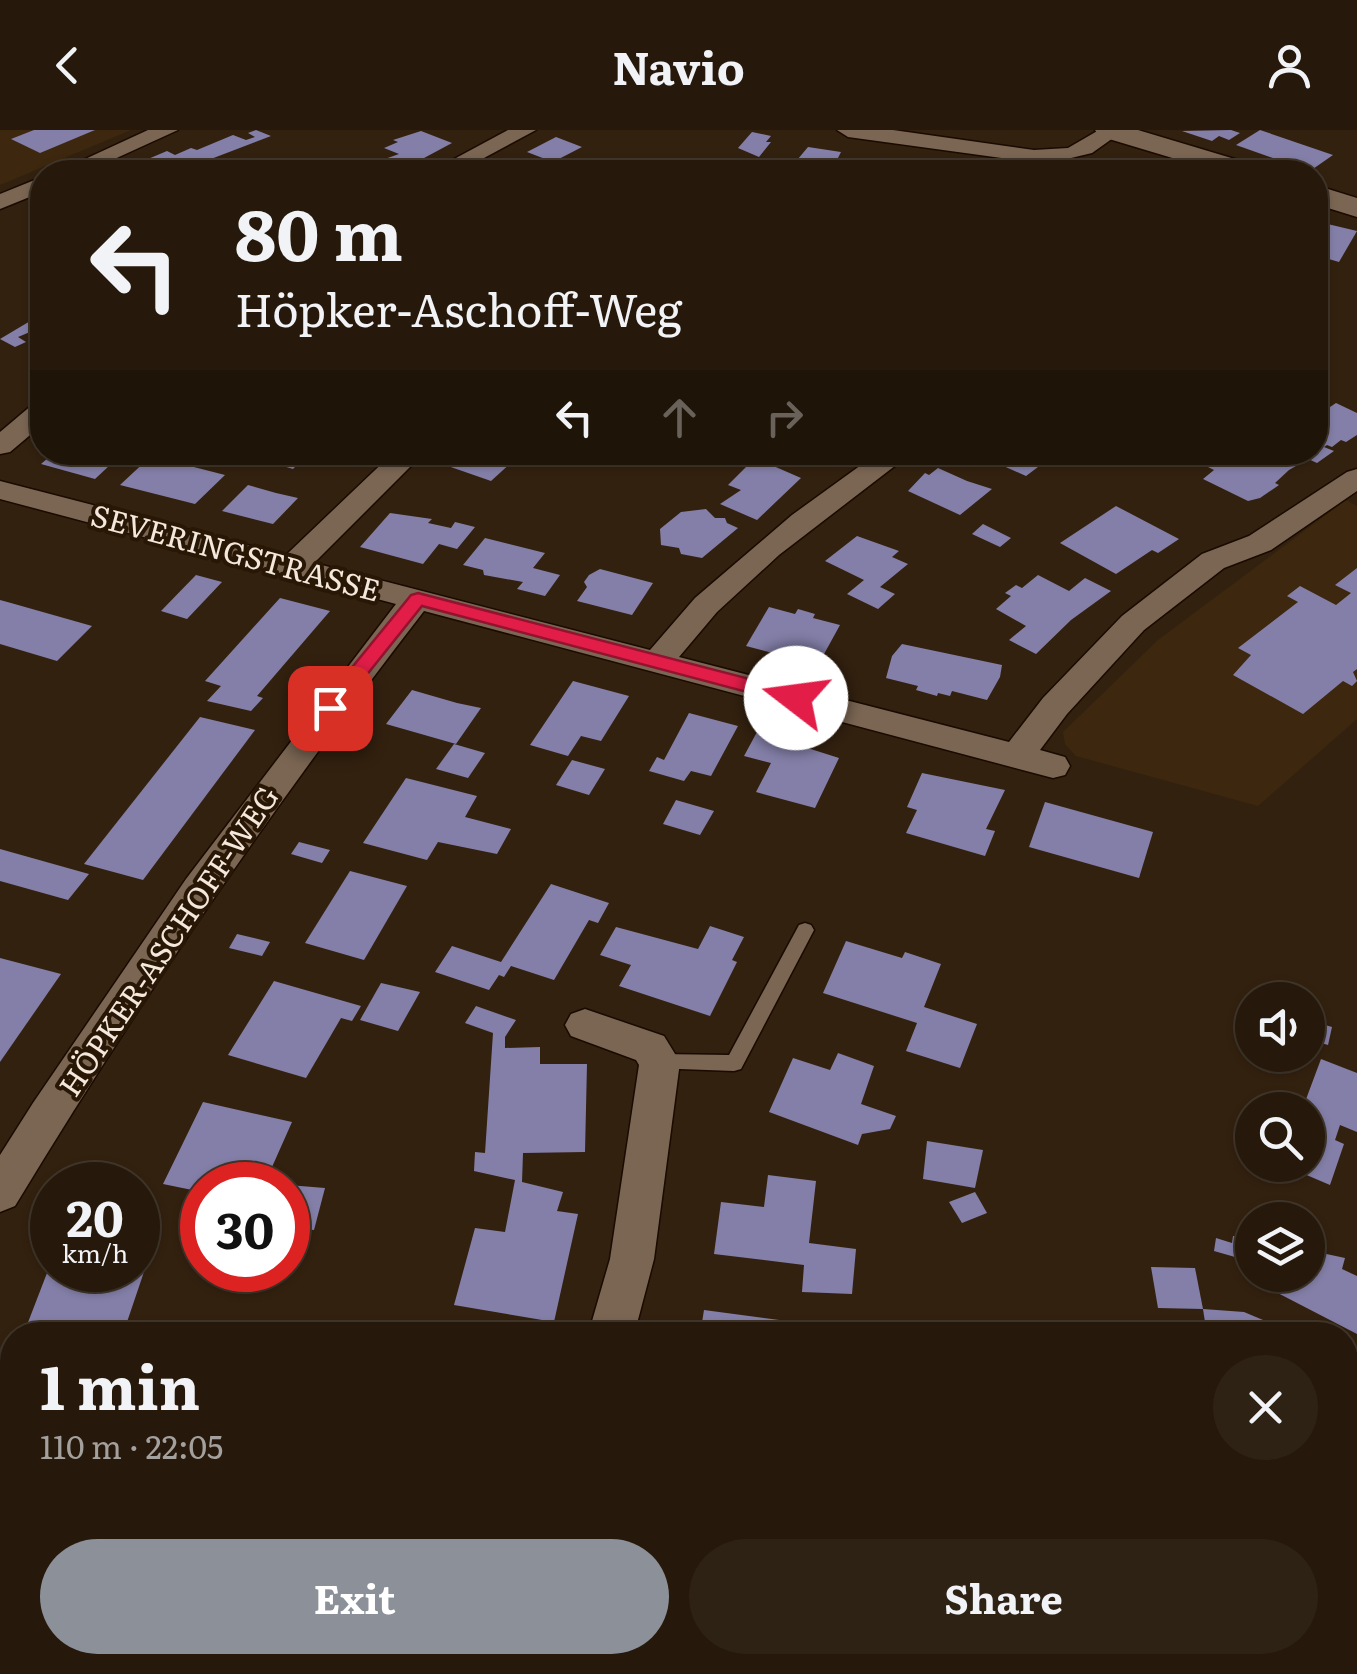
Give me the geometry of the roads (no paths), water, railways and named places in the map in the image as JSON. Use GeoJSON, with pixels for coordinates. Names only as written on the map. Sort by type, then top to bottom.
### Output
{"type":"FeatureCollection","features":[{"type":"Feature","properties":{"kind":"street"},"geometry":{"type":"LineString","coordinates":[[97,160],[168,130]]}},
{"type":"Feature","properties":{"kind":"street"},"geometry":{"type":"LineString","coordinates":[[464,160],[525,130]]}},
{"type":"Feature","properties":{"kind":"street"},"geometry":{"type":"LineString","coordinates":[[848,130],[1063,158],[1079,154],[1110,130],[1202,160]]}},
{"type":"Feature","properties":{"kind":"street"},"geometry":{"type":"LineString","coordinates":[[0,202],[30,189]]}},
{"type":"Feature","properties":{"kind":"street"},"geometry":{"type":"LineString","coordinates":[[1328,198],[1357,208]]}},
{"type":"Feature","properties":{"kind":"street"},"geometry":{"type":"LineString","coordinates":[[0,446],[30,421]]}},
{"type":"Feature","properties":{"kind":"street"},"geometry":{"type":"LineString","coordinates":[[293,566],[397,465]]}},
{"type":"Feature","properties":{"kind":"street"},"geometry":{"type":"LineString","coordinates":[[658,662],[680,630],[710,600],[882,465]]}},
{"type":"Feature","properties":{"kind":"street"},"geometry":{"type":"LineString","coordinates":[[1016,758],[1055,706],[1133,623],[1213,561],[1260,543],[1357,478]]}},
{"type":"Feature","properties":{"kind":"street","name":"SEVERINGSTRASSE"},"geometry":{"type":"LineString","coordinates":[[0,490],[1053,766]]}},
{"type":"Feature","properties":{"kind":"street","name":"HÖPKER-ASCHOFF-WEG"},"geometry":{"type":"LineString","coordinates":[[0,1193],[150,958],[308,735],[418,599]]}},
{"type":"Feature","properties":{"kind":"street"},"geometry":{"type":"LineString","coordinates":[[585,1024],[650,1048],[660,1062],[632,1259],[615,1322]]}},
{"type":"Feature","properties":{"kind":"lane"},"geometry":{"type":"LineString","coordinates":[[660,1062],[734,1064],[805,930]]}}]}
